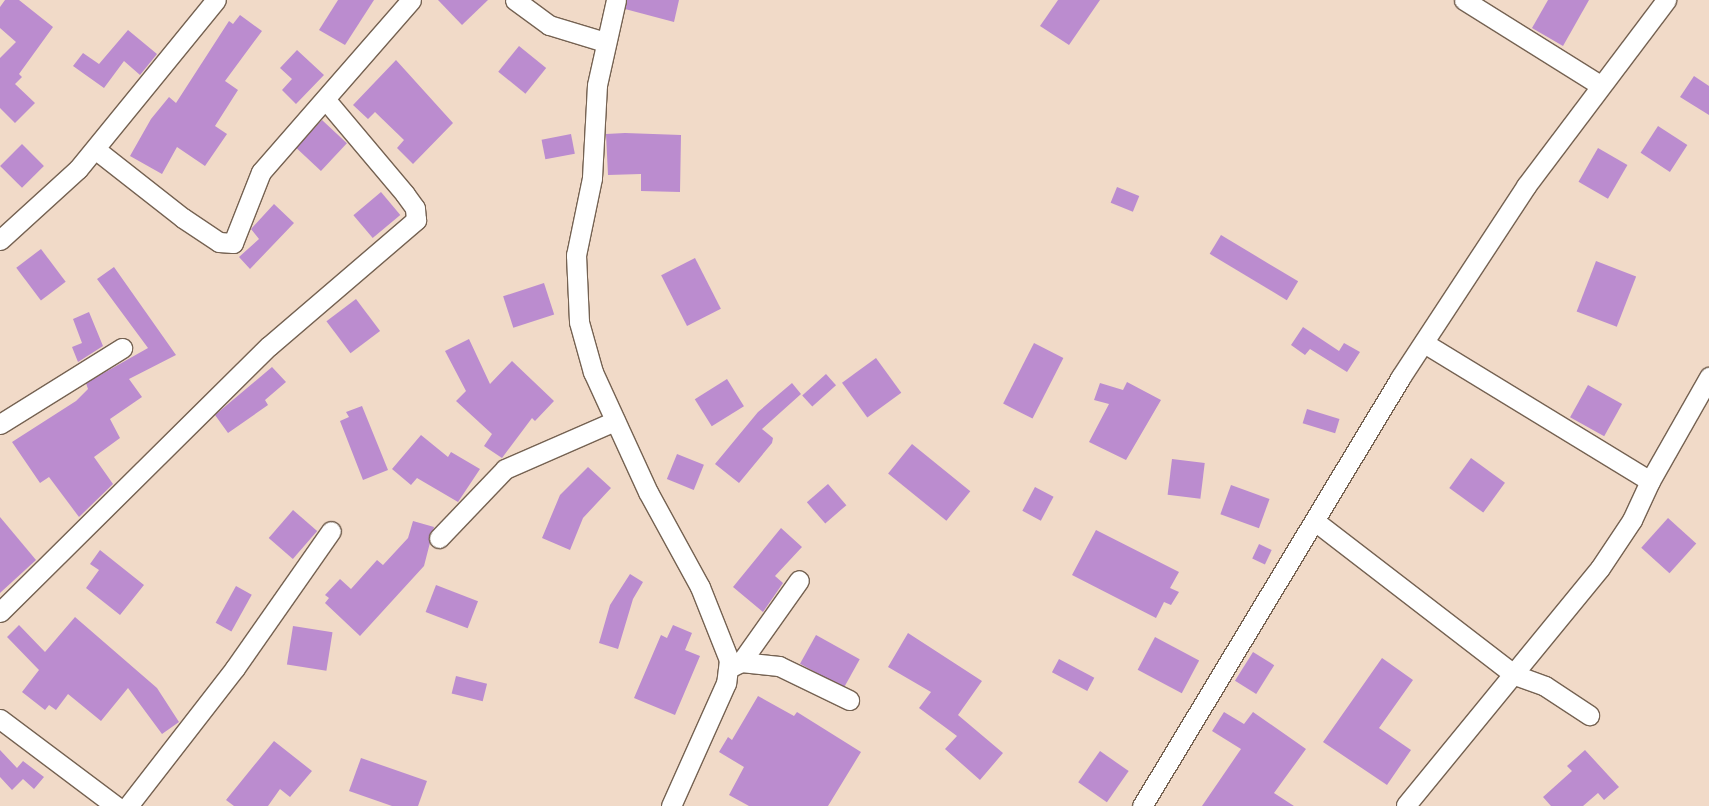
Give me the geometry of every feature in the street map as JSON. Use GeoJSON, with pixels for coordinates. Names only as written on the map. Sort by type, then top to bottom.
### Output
{"type":"FeatureCollection","features":[{"type":"Feature","properties":{"kind":"street"},"geometry":{"type":"LineString","coordinates":[[0,240],[95,150],[216,0]]}},
{"type":"Feature","properties":{"kind":"street"},"geometry":{"type":"LineString","coordinates":[[95,150],[190,223],[219,242],[233,243],[261,172],[411,0]]}},
{"type":"Feature","properties":{"kind":"street"},"geometry":{"type":"LineString","coordinates":[[515,0],[549,25],[605,42]]}},
{"type":"Feature","properties":{"kind":"street"},"geometry":{"type":"LineString","coordinates":[[616,0],[605,42],[574,289],[585,350],[615,421],[700,587],[735,665]]}},
{"type":"Feature","properties":{"kind":"street"},"geometry":{"type":"LineString","coordinates":[[1464,0],[1600,85]]}},
{"type":"Feature","properties":{"kind":"street"},"geometry":{"type":"LineString","coordinates":[[1142,806],[1424,343],[1526,186],[1600,85],[1666,0]]}},
{"type":"Feature","properties":{"kind":"street"},"geometry":{"type":"LineString","coordinates":[[0,612],[269,346],[416,220],[415,208],[325,99]]}},
{"type":"Feature","properties":{"kind":"street"},"geometry":{"type":"LineString","coordinates":[[1424,343],[1650,481]]}},
{"type":"Feature","properties":{"kind":"street"},"geometry":{"type":"LineString","coordinates":[[0,424],[122,348]]}},
{"type":"Feature","properties":{"kind":"street"},"geometry":{"type":"LineString","coordinates":[[1406,805],[1515,675],[1535,643],[1600,568],[1632,520],[1650,481],[1709,377]]}},
{"type":"Feature","properties":{"kind":"street"},"geometry":{"type":"LineString","coordinates":[[439,538],[505,469],[615,421]]}},
{"type":"Feature","properties":{"kind":"street"},"geometry":{"type":"LineString","coordinates":[[1316,522],[1515,675],[1545,686],[1589,716]]}},
{"type":"Feature","properties":{"kind":"street"},"geometry":{"type":"LineString","coordinates":[[128,806],[235,668],[331,531]]}},
{"type":"Feature","properties":{"kind":"street"},"geometry":{"type":"LineString","coordinates":[[670,806],[735,665],[799,580]]}},
{"type":"Feature","properties":{"kind":"street"},"geometry":{"type":"LineString","coordinates":[[735,665],[778,666],[848,700]]}},
{"type":"Feature","properties":{"kind":"street"},"geometry":{"type":"LineString","coordinates":[[0,719],[116,806]]}},
{"type":"Feature","properties":{"kind":"building"},"geometry":{"type":"Polygon","coordinates":[[[5,0],[19,0],[53,27],[19,74],[22,77],[15,84],[35,103],[15,123],[0,108],[0,58],[16,42],[0,28],[0,7],[5,0]]]}},
{"type":"Feature","properties":{"kind":"building"},"geometry":{"type":"Polygon","coordinates":[[[338,0],[374,0],[345,45],[319,30],[338,0]]]}},
{"type":"Feature","properties":{"kind":"building"},"geometry":{"type":"Polygon","coordinates":[[[438,0],[488,0],[462,25],[438,0]]]}},
{"type":"Feature","properties":{"kind":"building"},"geometry":{"type":"Polygon","coordinates":[[[627,0],[679,0],[674,22],[625,9],[627,0]]]}},
{"type":"Feature","properties":{"kind":"building"},"geometry":{"type":"Polygon","coordinates":[[[1058,0],[1100,0],[1069,45],[1040,26],[1058,0]]]}},
{"type":"Feature","properties":{"kind":"building"},"geometry":{"type":"Polygon","coordinates":[[[1548,0],[1589,0],[1563,46],[1532,28],[1548,0]]]}},
{"type":"Feature","properties":{"kind":"building"},"geometry":{"type":"Polygon","coordinates":[[[240,15],[262,31],[225,81],[238,90],[215,126],[227,134],[205,166],[177,147],[162,174],[130,156],[151,119],[169,97],[176,103],[229,21],[233,24],[240,15]]]}},
{"type":"Feature","properties":{"kind":"building"},"geometry":{"type":"Polygon","coordinates":[[[128,30],[157,54],[140,75],[124,61],[104,88],[73,66],[83,53],[99,64],[128,30]]]}},
{"type":"Feature","properties":{"kind":"building"},"geometry":{"type":"Polygon","coordinates":[[[519,46],[546,68],[525,94],[498,72],[519,46]]]}},
{"type":"Feature","properties":{"kind":"building"},"geometry":{"type":"Polygon","coordinates":[[[297,50],[324,75],[296,104],[282,90],[292,79],[280,68],[297,50]]]}},
{"type":"Feature","properties":{"kind":"building"},"geometry":{"type":"Polygon","coordinates":[[[396,60],[453,123],[413,164],[397,148],[404,140],[375,112],[368,119],[353,105],[396,60]]]}},
{"type":"Feature","properties":{"kind":"building"},"geometry":{"type":"Polygon","coordinates":[[[1694,76],[1709,86],[1709,115],[1680,97],[1694,76]]]}},
{"type":"Feature","properties":{"kind":"building"},"geometry":{"type":"Polygon","coordinates":[[[322,120],[347,143],[321,171],[296,148],[322,120]]]}},
{"type":"Feature","properties":{"kind":"building"},"geometry":{"type":"Polygon","coordinates":[[[1658,126],[1687,145],[1670,172],[1641,153],[1658,126]]]}},
{"type":"Feature","properties":{"kind":"building"},"geometry":{"type":"Polygon","coordinates":[[[571,134],[575,154],[545,159],[542,140],[571,134]]]}},
{"type":"Feature","properties":{"kind":"building"},"geometry":{"type":"Polygon","coordinates":[[[606,134],[681,135],[680,192],[641,191],[641,174],[608,175],[606,134]]]}},
{"type":"Feature","properties":{"kind":"building"},"geometry":{"type":"Polygon","coordinates":[[[22,144],[44,166],[22,188],[0,166],[22,144]]]}},
{"type":"Feature","properties":{"kind":"building"},"geometry":{"type":"Polygon","coordinates":[[[1598,148],[1627,165],[1608,199],[1578,182],[1598,148]]]}},
{"type":"Feature","properties":{"kind":"building"},"geometry":{"type":"Polygon","coordinates":[[[1117,187],[1139,196],[1133,212],[1111,203],[1117,187]]]}},
{"type":"Feature","properties":{"kind":"building"},"geometry":{"type":"Polygon","coordinates":[[[381,192],[400,215],[373,238],[353,215],[381,192]]]}},
{"type":"Feature","properties":{"kind":"building"},"geometry":{"type":"Polygon","coordinates":[[[274,204],[294,223],[250,269],[239,257],[259,239],[251,229],[274,204]]]}},
{"type":"Feature","properties":{"kind":"building"},"geometry":{"type":"Polygon","coordinates":[[[1221,235],[1298,281],[1287,300],[1210,254],[1221,235]]]}},
{"type":"Feature","properties":{"kind":"building"},"geometry":{"type":"Polygon","coordinates":[[[41,249],[66,282],[41,300],[16,268],[41,249]]]}},
{"type":"Feature","properties":{"kind":"building"},"geometry":{"type":"Polygon","coordinates":[[[695,258],[721,309],[687,326],[661,275],[695,258]]]}},
{"type":"Feature","properties":{"kind":"building"},"geometry":{"type":"Polygon","coordinates":[[[1596,261],[1636,276],[1617,327],[1577,311],[1596,261]]]}},
{"type":"Feature","properties":{"kind":"building"},"geometry":{"type":"Polygon","coordinates":[[[114,267],[176,355],[129,379],[142,397],[110,419],[120,438],[94,457],[113,484],[79,517],[49,477],[40,483],[12,442],[76,401],[88,389],[86,383],[148,348],[97,279],[114,267]]]}},
{"type":"Feature","properties":{"kind":"building"},"geometry":{"type":"Polygon","coordinates":[[[544,283],[554,314],[513,328],[503,296],[544,283]]]}},
{"type":"Feature","properties":{"kind":"building"},"geometry":{"type":"Polygon","coordinates":[[[356,299],[380,331],[351,353],[326,321],[356,299]]]}},
{"type":"Feature","properties":{"kind":"building"},"geometry":{"type":"Polygon","coordinates":[[[89,312],[103,346],[78,362],[72,347],[82,343],[73,319],[89,312]]]}},
{"type":"Feature","properties":{"kind":"building"},"geometry":{"type":"Polygon","coordinates":[[[1303,327],[1339,351],[1344,343],[1360,352],[1347,372],[1310,349],[1305,355],[1291,345],[1303,327]]]}},
{"type":"Feature","properties":{"kind":"building"},"geometry":{"type":"Polygon","coordinates":[[[469,339],[490,384],[512,361],[554,401],[535,421],[532,418],[502,458],[484,446],[492,434],[456,401],[466,391],[445,351],[469,339]]]}},
{"type":"Feature","properties":{"kind":"building"},"geometry":{"type":"Polygon","coordinates":[[[1034,343],[1063,358],[1033,419],[1003,404],[1034,343]]]}},
{"type":"Feature","properties":{"kind":"building"},"geometry":{"type":"Polygon","coordinates":[[[876,358],[901,393],[867,417],[842,383],[876,358]]]}},
{"type":"Feature","properties":{"kind":"building"},"geometry":{"type":"Polygon","coordinates":[[[272,367],[286,382],[265,400],[268,405],[228,433],[215,415],[272,367]]]}},
{"type":"Feature","properties":{"kind":"building"},"geometry":{"type":"Polygon","coordinates":[[[826,374],[836,385],[812,407],[802,395],[826,374]]]}},
{"type":"Feature","properties":{"kind":"building"},"geometry":{"type":"Polygon","coordinates":[[[727,379],[744,406],[712,426],[695,399],[727,379]]]}},
{"type":"Feature","properties":{"kind":"building"},"geometry":{"type":"Polygon","coordinates":[[[1127,382],[1161,400],[1126,460],[1089,442],[1109,404],[1094,400],[1100,383],[1123,390],[1127,382]]]}},
{"type":"Feature","properties":{"kind":"building"},"geometry":{"type":"Polygon","coordinates":[[[792,383],[801,394],[762,429],[773,438],[772,443],[739,483],[715,464],[758,412],[792,383]]]}},
{"type":"Feature","properties":{"kind":"building"},"geometry":{"type":"Polygon","coordinates":[[[1588,385],[1622,404],[1604,436],[1570,417],[1588,385]]]}},
{"type":"Feature","properties":{"kind":"building"},"geometry":{"type":"Polygon","coordinates":[[[362,406],[388,470],[363,480],[340,421],[349,417],[346,412],[362,406]]]}},
{"type":"Feature","properties":{"kind":"building"},"geometry":{"type":"Polygon","coordinates":[[[1307,409],[1340,419],[1335,433],[1303,423],[1307,409]]]}},
{"type":"Feature","properties":{"kind":"building"},"geometry":{"type":"Polygon","coordinates":[[[421,435],[448,457],[451,452],[480,469],[458,502],[417,478],[411,485],[392,469],[421,435]]]}},
{"type":"Feature","properties":{"kind":"building"},"geometry":{"type":"Polygon","coordinates":[[[912,444],[970,491],[946,521],[888,474],[912,444]]]}},
{"type":"Feature","properties":{"kind":"building"},"geometry":{"type":"Polygon","coordinates":[[[677,454],[704,465],[694,490],[667,479],[677,454]]]}},
{"type":"Feature","properties":{"kind":"building"},"geometry":{"type":"Polygon","coordinates":[[[1471,458],[1505,483],[1483,513],[1449,488],[1471,458]]]}},
{"type":"Feature","properties":{"kind":"building"},"geometry":{"type":"Polygon","coordinates":[[[1172,459],[1205,463],[1200,499],[1168,495],[1172,459]]]}},
{"type":"Feature","properties":{"kind":"building"},"geometry":{"type":"Polygon","coordinates":[[[588,467],[611,488],[583,518],[570,550],[542,538],[560,495],[588,467]]]}},
{"type":"Feature","properties":{"kind":"building"},"geometry":{"type":"Polygon","coordinates":[[[828,484],[846,505],[825,524],[807,502],[828,484]]]}},
{"type":"Feature","properties":{"kind":"building"},"geometry":{"type":"Polygon","coordinates":[[[1231,485],[1270,499],[1259,528],[1220,514],[1231,485]]]}},
{"type":"Feature","properties":{"kind":"building"},"geometry":{"type":"Polygon","coordinates":[[[1035,487],[1054,497],[1041,521],[1022,511],[1035,487]]]}},
{"type":"Feature","properties":{"kind":"building"},"geometry":{"type":"Polygon","coordinates":[[[293,510],[317,531],[293,559],[269,538],[293,510]]]}},
{"type":"Feature","properties":{"kind":"building"},"geometry":{"type":"Polygon","coordinates":[[[0,517],[36,560],[0,593],[0,517]]]}},
{"type":"Feature","properties":{"kind":"building"},"geometry":{"type":"Polygon","coordinates":[[[1668,518],[1696,543],[1669,573],[1641,548],[1668,518]]]}},
{"type":"Feature","properties":{"kind":"building"},"geometry":{"type":"Polygon","coordinates":[[[413,521],[434,527],[424,566],[360,636],[325,603],[329,598],[325,595],[340,579],[351,589],[377,560],[383,565],[408,538],[413,521]]]}},
{"type":"Feature","properties":{"kind":"building"},"geometry":{"type":"Polygon","coordinates":[[[781,528],[802,547],[775,576],[783,583],[763,612],[733,587],[781,528]]]}},
{"type":"Feature","properties":{"kind":"building"},"geometry":{"type":"Polygon","coordinates":[[[1096,530],[1179,572],[1170,588],[1179,592],[1171,605],[1164,602],[1156,618],[1072,575],[1096,530]]]}},
{"type":"Feature","properties":{"kind":"building"},"geometry":{"type":"Polygon","coordinates":[[[1259,544],[1272,550],[1265,564],[1252,559],[1259,544]]]}},
{"type":"Feature","properties":{"kind":"building"},"geometry":{"type":"Polygon","coordinates":[[[100,550],[144,585],[120,615],[86,588],[99,570],[90,564],[100,550]]]}},
{"type":"Feature","properties":{"kind":"building"},"geometry":{"type":"Polygon","coordinates":[[[630,574],[643,582],[633,599],[618,649],[599,643],[610,605],[630,574]]]}},
{"type":"Feature","properties":{"kind":"building"},"geometry":{"type":"Polygon","coordinates":[[[436,585],[478,601],[468,628],[426,612],[436,585]]]}},
{"type":"Feature","properties":{"kind":"building"},"geometry":{"type":"Polygon","coordinates":[[[236,586],[252,595],[231,631],[216,623],[236,586]]]}},
{"type":"Feature","properties":{"kind":"building"},"geometry":{"type":"Polygon","coordinates":[[[75,617],[157,688],[179,722],[162,734],[128,688],[101,721],[68,694],[56,710],[49,705],[45,710],[22,692],[39,670],[7,637],[19,625],[45,652],[75,617]]]}},
{"type":"Feature","properties":{"kind":"building"},"geometry":{"type":"Polygon","coordinates":[[[673,625],[692,633],[685,650],[700,656],[675,715],[634,698],[661,635],[667,638],[673,625]]]}},
{"type":"Feature","properties":{"kind":"building"},"geometry":{"type":"Polygon","coordinates":[[[293,626],[333,632],[326,671],[287,665],[293,626]]]}},
{"type":"Feature","properties":{"kind":"building"},"geometry":{"type":"Polygon","coordinates":[[[908,633],[982,681],[958,715],[1003,753],[980,780],[945,749],[957,736],[919,708],[931,692],[888,667],[908,633]]]}},
{"type":"Feature","properties":{"kind":"building"},"geometry":{"type":"Polygon","coordinates":[[[816,635],[860,659],[844,688],[800,664],[816,635]]]}},
{"type":"Feature","properties":{"kind":"building"},"geometry":{"type":"Polygon","coordinates":[[[1155,637],[1199,660],[1182,693],[1138,670],[1155,637]]]}},
{"type":"Feature","properties":{"kind":"building"},"geometry":{"type":"Polygon","coordinates":[[[1253,652],[1274,665],[1256,694],[1235,681],[1253,652]]]}},
{"type":"Feature","properties":{"kind":"building"},"geometry":{"type":"Polygon","coordinates":[[[1382,658],[1413,680],[1379,728],[1411,750],[1387,785],[1323,742],[1382,658]]]}},
{"type":"Feature","properties":{"kind":"building"},"geometry":{"type":"Polygon","coordinates":[[[1059,659],[1094,678],[1087,691],[1052,672],[1059,659]]]}},
{"type":"Feature","properties":{"kind":"building"},"geometry":{"type":"Polygon","coordinates":[[[456,676],[487,684],[483,701],[452,693],[456,676]]]}},
{"type":"Feature","properties":{"kind":"building"},"geometry":{"type":"Polygon","coordinates":[[[758,696],[794,716],[797,712],[861,752],[828,806],[749,806],[729,795],[744,767],[719,752],[728,737],[732,740],[758,696]]]}},
{"type":"Feature","properties":{"kind":"building"},"geometry":{"type":"Polygon","coordinates":[[[1224,712],[1244,724],[1253,712],[1306,749],[1274,793],[1294,806],[1202,806],[1241,749],[1212,731],[1224,712]]]}},
{"type":"Feature","properties":{"kind":"building"},"geometry":{"type":"Polygon","coordinates":[[[274,741],[312,771],[290,797],[280,789],[268,806],[234,806],[226,800],[274,741]]]}},
{"type":"Feature","properties":{"kind":"building"},"geometry":{"type":"Polygon","coordinates":[[[0,750],[17,768],[23,761],[44,777],[34,789],[23,779],[12,790],[0,777],[0,750]]]}},
{"type":"Feature","properties":{"kind":"building"},"geometry":{"type":"Polygon","coordinates":[[[1585,750],[1619,787],[1604,800],[1598,793],[1583,806],[1551,806],[1543,797],[1572,771],[1567,766],[1585,750]]]}},
{"type":"Feature","properties":{"kind":"building"},"geometry":{"type":"Polygon","coordinates":[[[1100,751],[1129,771],[1107,802],[1078,782],[1100,751]]]}},
{"type":"Feature","properties":{"kind":"building"},"geometry":{"type":"Polygon","coordinates":[[[361,758],[427,781],[418,806],[392,806],[349,791],[361,758]]]}}]}
